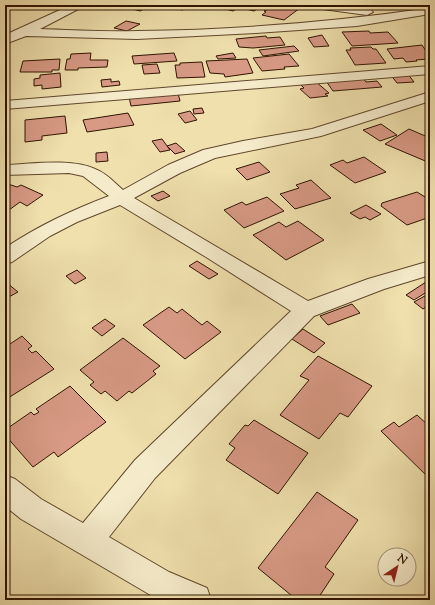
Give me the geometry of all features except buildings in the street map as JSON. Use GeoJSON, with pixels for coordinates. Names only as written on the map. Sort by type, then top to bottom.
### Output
{"type":"FeatureCollection","features":[{"type":"Feature","properties":{"kind":"street"},"geometry":{"type":"LineString","coordinates":[[5,40],[80,5]]}},
{"type":"Feature","properties":{"kind":"street"},"geometry":{"type":"LineString","coordinates":[[315,5],[396,17]]}},
{"type":"Feature","properties":{"kind":"street"},"geometry":{"type":"LineString","coordinates":[[24,32],[137,35],[256,29],[357,22],[430,11]]}},
{"type":"Feature","properties":{"kind":"street"},"geometry":{"type":"LineString","coordinates":[[5,105],[430,70]]}},
{"type":"Feature","properties":{"kind":"street"},"geometry":{"type":"LineString","coordinates":[[5,257],[43,232],[70,218],[121,198],[174,169],[209,154],[314,133],[430,96]]}},
{"type":"Feature","properties":{"kind":"street"},"geometry":{"type":"LineString","coordinates":[[5,170],[69,168],[89,172],[104,182],[121,198],[213,252],[306,310]]}},
{"type":"Feature","properties":{"kind":"street"},"geometry":{"type":"LineString","coordinates":[[87,541],[144,469],[306,310],[376,284],[430,268]]}},
{"type":"Feature","properties":{"kind":"street"},"geometry":{"type":"LineString","coordinates":[[5,488],[31,509],[158,583],[195,600]]}}]}
